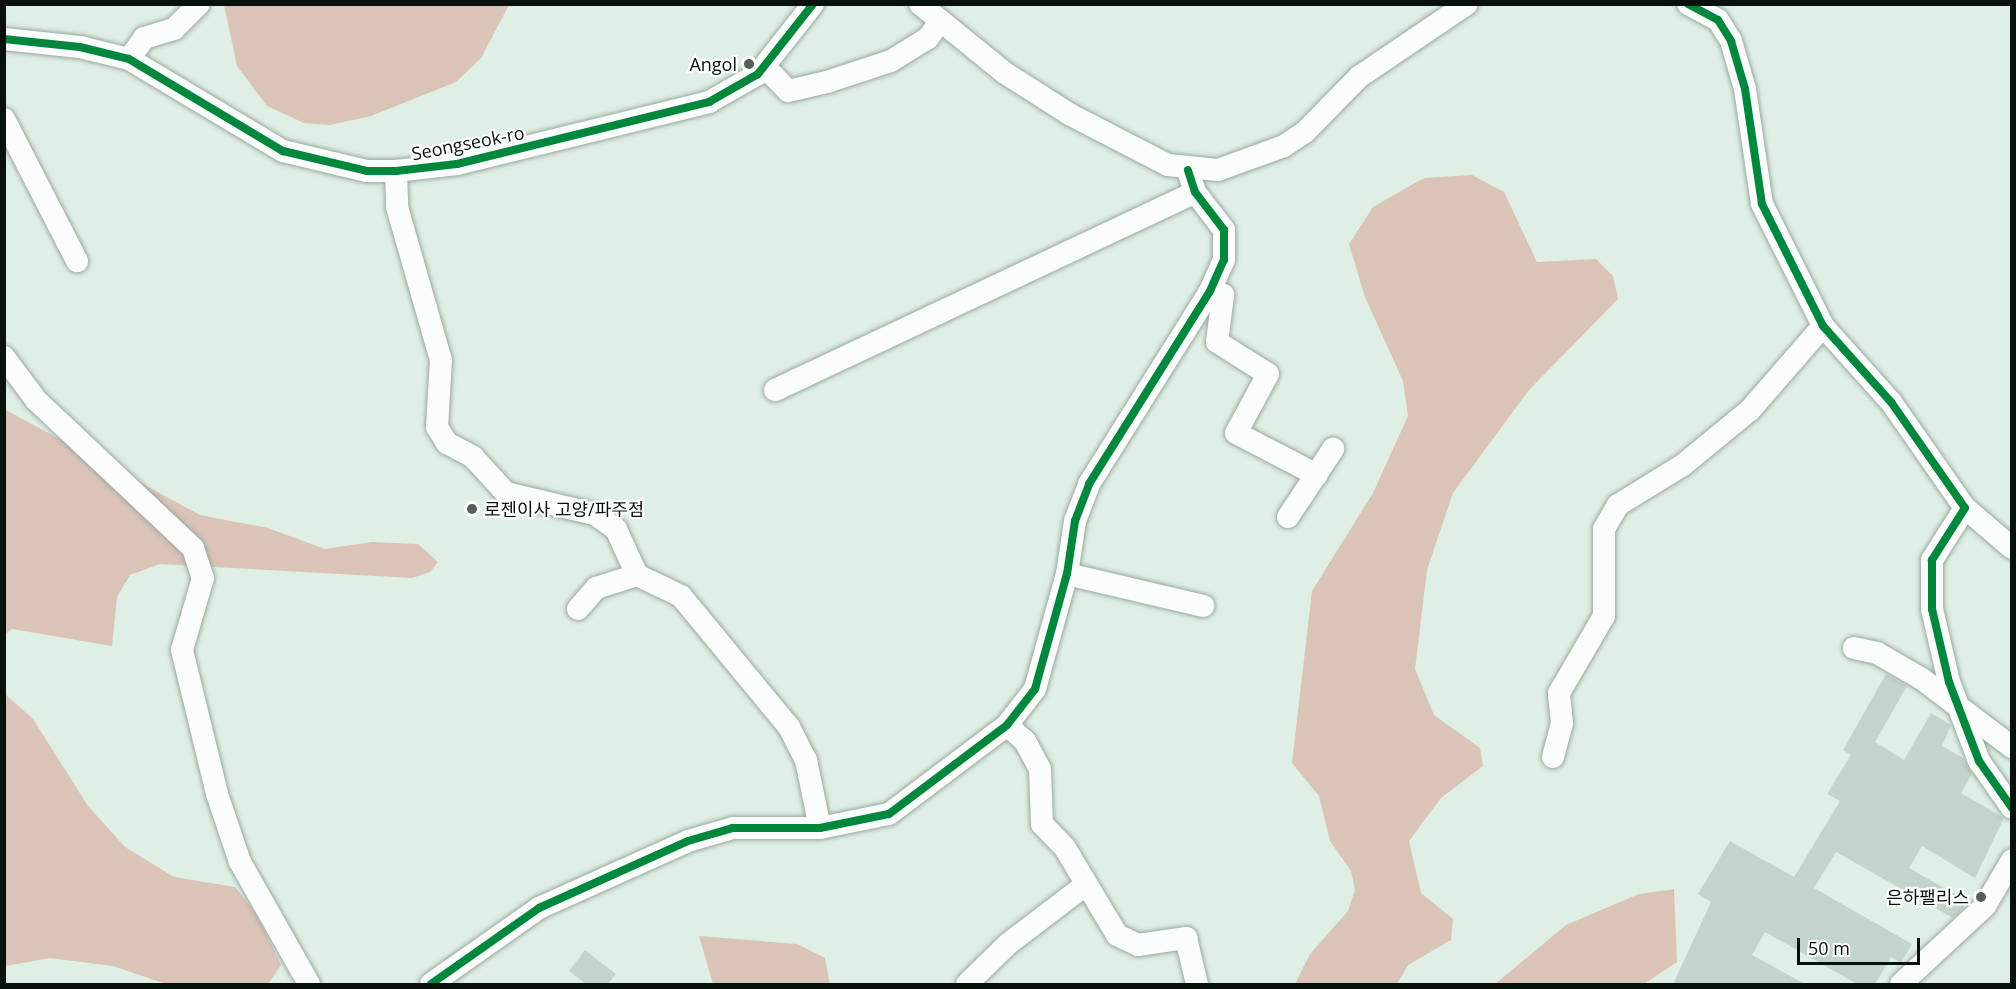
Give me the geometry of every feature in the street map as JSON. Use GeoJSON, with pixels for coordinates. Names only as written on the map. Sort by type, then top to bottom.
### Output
{"type":"FeatureCollection","features":[{"type":"Feature","properties":{"kind":"street"},"geometry":{"type":"LineString","coordinates":[[129,59],[144,38],[174,29],[199,4]]}},
{"type":"Feature","properties":{"kind":"street","name":"Seongseok-ro"},"geometry":{"type":"LineString","coordinates":[[4,39],[129,59],[284,151],[367,171],[396,171],[457,164],[651,119],[709,102],[765,66],[813,4]]}},
{"type":"Feature","properties":{"kind":"street"},"geometry":{"type":"LineString","coordinates":[[920,4],[1005,74],[1071,115],[1168,165],[1188,170],[1218,170],[1284,146],[1359,77],[1467,4]]}},
{"type":"Feature","properties":{"kind":"street"},"geometry":{"type":"LineString","coordinates":[[1688,4],[1718,20],[1731,41],[1745,89],[1762,204],[1823,326],[1891,402],[1964,507],[2012,549]]}},
{"type":"Feature","properties":{"kind":"street"},"geometry":{"type":"LineString","coordinates":[[765,66],[788,91],[827,82],[891,61],[928,38],[941,21]]}},
{"type":"Feature","properties":{"kind":"street"},"geometry":{"type":"LineString","coordinates":[[4,120],[77,261]]}},
{"type":"Feature","properties":{"kind":"street"},"geometry":{"type":"LineString","coordinates":[[431,984],[539,908],[621,874],[656,853],[733,828],[820,828],[889,814],[1007,725],[1035,689],[1067,574],[1075,521],[1089,484],[1210,291],[1224,260],[1224,230],[1195,192],[1188,170]]}},
{"type":"Feature","properties":{"kind":"street"},"geometry":{"type":"LineString","coordinates":[[396,171],[397,207],[441,360],[437,427],[447,443],[473,457],[506,493],[595,514],[616,529],[637,575],[681,596],[789,727],[806,760],[820,828]]}},
{"type":"Feature","properties":{"kind":"street"},"geometry":{"type":"LineString","coordinates":[[775,390],[1195,192]]}},
{"type":"Feature","properties":{"kind":"street"},"geometry":{"type":"LineString","coordinates":[[1210,291],[1223,295],[1217,342],[1268,374],[1236,433],[1317,475]]}},
{"type":"Feature","properties":{"kind":"street"},"geometry":{"type":"LineString","coordinates":[[1553,758],[1562,723],[1559,693],[1604,616],[1604,529],[1618,505],[1683,465],[1749,410],[1823,326]]}},
{"type":"Feature","properties":{"kind":"street"},"geometry":{"type":"LineString","coordinates":[[4,357],[36,400],[193,548],[203,578],[182,650],[217,794],[240,862],[309,984]]}},
{"type":"Feature","properties":{"kind":"street"},"geometry":{"type":"LineString","coordinates":[[1288,517],[1333,449]]}},
{"type":"Feature","properties":{"kind":"street"},"geometry":{"type":"LineString","coordinates":[[1964,507],[1932,560],[1929,589],[1958,708],[1979,761],[2012,808]]}},
{"type":"Feature","properties":{"kind":"street"},"geometry":{"type":"LineString","coordinates":[[1067,574],[1203,606]]}},
{"type":"Feature","properties":{"kind":"street"},"geometry":{"type":"LineString","coordinates":[[578,609],[596,588],[637,575]]}},
{"type":"Feature","properties":{"kind":"street"},"geometry":{"type":"LineString","coordinates":[[1854,648],[1886,658],[2012,747]]}},
{"type":"Feature","properties":{"kind":"street"},"geometry":{"type":"LineString","coordinates":[[1007,725],[1025,741],[1040,769],[1042,824],[1065,848],[1084,886],[1117,935],[1138,945],[1186,938],[1197,984]]}},
{"type":"Feature","properties":{"kind":"street"},"geometry":{"type":"LineString","coordinates":[[1901,984],[1985,906],[2012,860]]}},
{"type":"Feature","properties":{"kind":"street"},"geometry":{"type":"LineString","coordinates":[[967,984],[1008,944],[1084,886]]}},
{"type":"Feature","properties":{"kind":"shaded area"},"geometry":{"type":"Polygon","coordinates":[[[224,4],[509,5],[481,58],[456,82],[371,116],[330,125],[304,123],[267,106],[237,66],[224,4]]]}},
{"type":"Feature","properties":{"kind":"shaded area"},"geometry":{"type":"Polygon","coordinates":[[[1472,175],[1504,192],[1537,262],[1596,259],[1613,276],[1618,299],[1529,390],[1453,493],[1427,570],[1415,669],[1434,715],[1480,748],[1483,766],[1441,798],[1409,841],[1421,893],[1453,919],[1451,940],[1408,965],[1397,984],[1295,984],[1310,954],[1348,911],[1355,890],[1351,871],[1330,841],[1319,796],[1292,763],[1312,591],[1373,493],[1408,416],[1403,381],[1365,297],[1349,244],[1373,207],[1424,178],[1472,175]]]}},
{"type":"Feature","properties":{"kind":"shaded area"},"geometry":{"type":"Polygon","coordinates":[[[4,409],[200,515],[268,528],[325,549],[372,542],[418,544],[438,562],[430,572],[412,578],[160,564],[130,575],[117,597],[112,646],[12,629],[5,634],[4,409]]]}},
{"type":"Feature","properties":{"kind":"shaded area"},"geometry":{"type":"Polygon","coordinates":[[[5,694],[33,719],[88,806],[125,847],[174,877],[235,887],[256,913],[281,965],[268,984],[166,984],[113,966],[50,958],[5,966],[5,694]]]}},
{"type":"Feature","properties":{"kind":"shaded area"},"geometry":{"type":"Polygon","coordinates":[[[1674,889],[1677,962],[1644,984],[1495,984],[1566,925],[1639,894],[1674,889]]]}},
{"type":"Feature","properties":{"kind":"shaded area"},"geometry":{"type":"Polygon","coordinates":[[[699,936],[797,944],[825,958],[830,984],[713,984],[699,936]]]}},
{"type":"Feature","properties":{"kind":"building"},"geometry":{"type":"Polygon","coordinates":[[[1886,674],[1907,686],[1875,742],[1904,760],[1931,713],[1951,725],[1942,746],[1963,758],[1972,774],[1961,793],[2004,818],[1975,878],[1922,846],[1909,868],[1967,901],[1964,907],[1953,918],[1836,852],[1814,888],[1912,944],[1901,963],[1891,957],[1875,984],[1857,984],[1765,932],[1752,955],[1805,984],[1673,984],[1711,902],[1698,894],[1730,841],[1794,877],[1840,801],[1827,794],[1851,755],[1843,750],[1886,674]]]}},
{"type":"Feature","properties":{"kind":"building"},"geometry":{"type":"Polygon","coordinates":[[[585,950],[616,974],[608,984],[586,984],[569,971],[585,950]]]}},
{"type":"Feature","properties":{"kind":"cycle path"},"geometry":{"type":"LineString","coordinates":[[4,39],[80,47],[129,59],[283,151],[367,171],[396,171],[457,164],[709,102],[758,74],[813,4]]}},
{"type":"Feature","properties":{"kind":"cycle path"},"geometry":{"type":"LineString","coordinates":[[1688,4],[1718,20],[1731,41],[1745,89],[1762,204],[1823,326],[1891,402],[1965,508],[1932,560],[1932,609],[1949,682],[1979,761],[2012,808]]}},
{"type":"Feature","properties":{"kind":"cycle path"},"geometry":{"type":"LineString","coordinates":[[431,984],[539,908],[688,841],[733,828],[820,828],[889,814],[1007,725],[1035,689],[1067,574],[1075,521],[1089,484],[1210,291],[1224,260],[1224,230],[1195,192],[1188,170]]}},
{"type":"Feature","properties":{"kind":"place","name":"Angol"},"geometry":{"type":"Point","coordinates":[749,64]}},
{"type":"Feature","properties":{"kind":"place","name":"로젠이사 고양/파주점"},"geometry":{"type":"Point","coordinates":[472,509]}},
{"type":"Feature","properties":{"kind":"place","name":"은하팰리스"},"geometry":{"type":"Point","coordinates":[1981,897]}}]}
